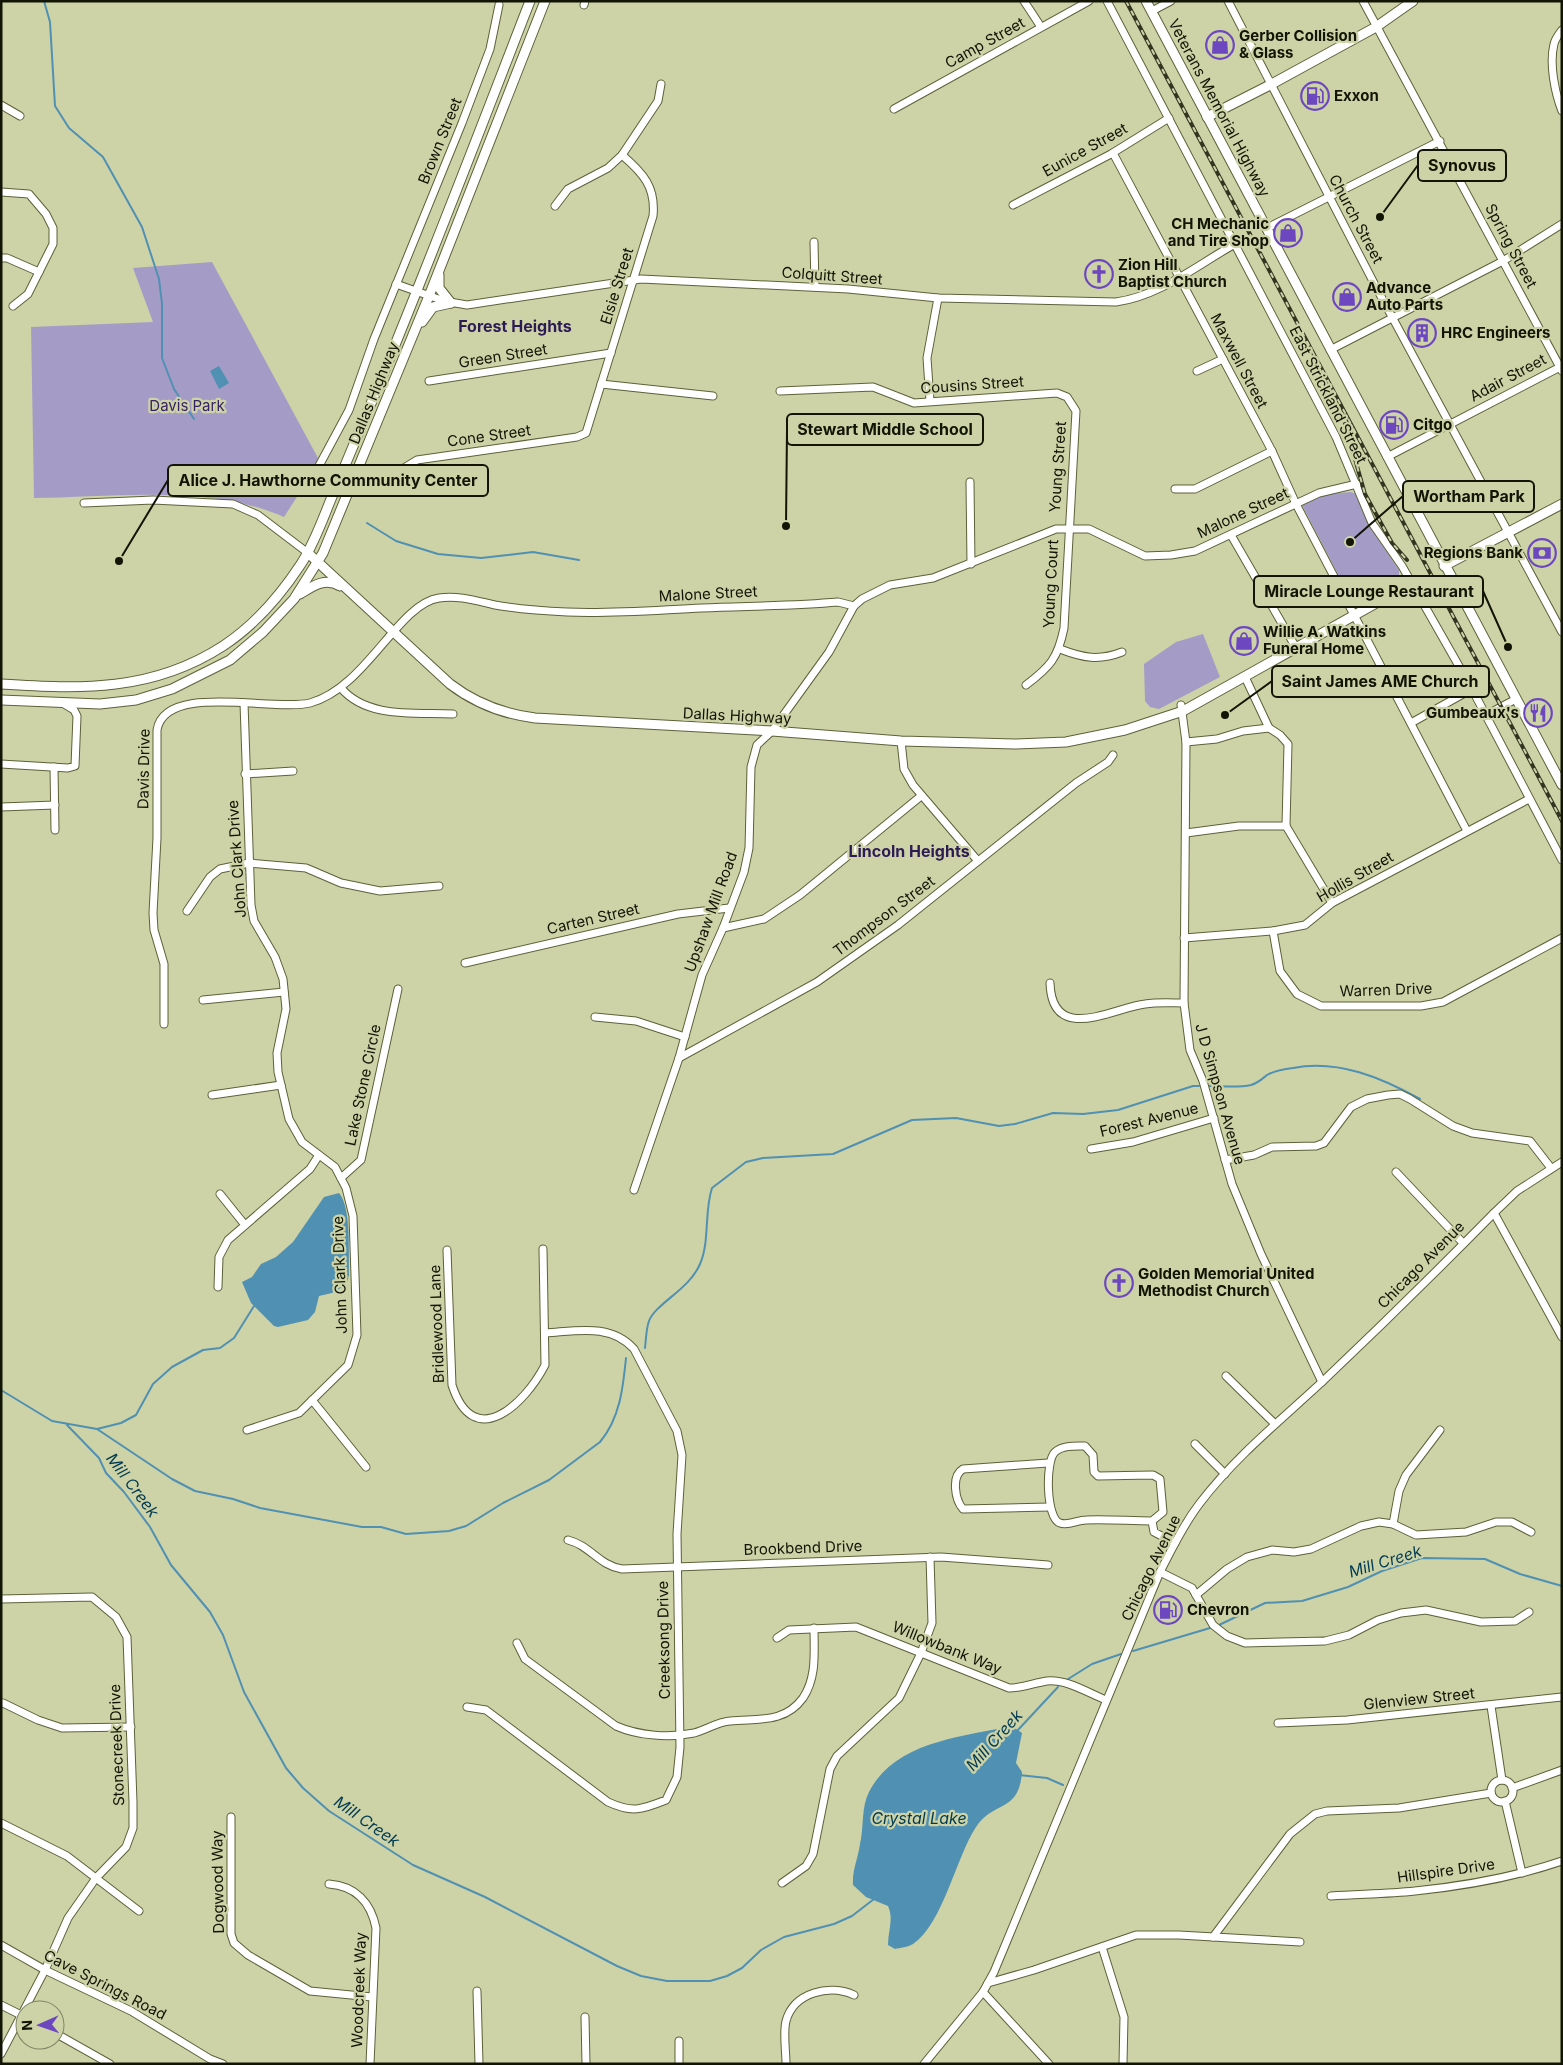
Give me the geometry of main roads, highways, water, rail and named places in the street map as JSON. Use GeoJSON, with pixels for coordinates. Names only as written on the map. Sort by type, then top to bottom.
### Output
{"type":"FeatureCollection","features":[{"type":"Feature","properties":{"kind":"main road","name":"Dallas Highway"},"geometry":{"type":"LineString","coordinates":[[1,684],[63,688],[105,687],[152,678],[186,666],[223,646],[261,615],[278,596],[308,552],[417,291],[530,1]]}},
{"type":"Feature","properties":{"kind":"main road","name":"Dallas Highway"},"geometry":{"type":"LineString","coordinates":[[1,700],[90,704],[136,700],[172,689],[216,669],[246,648],[294,599],[318,562],[429,296],[545,1]]}},
{"type":"Feature","properties":{"kind":"main road","name":"Veterans Memorial Highway"},"geometry":{"type":"LineString","coordinates":[[1146,1],[1444,566],[1561,782]]}},
{"type":"Feature","properties":{"kind":"main road"},"geometry":{"type":"LineString","coordinates":[[1207,116],[1270,85],[1376,26],[1413,1]]}},
{"type":"Feature","properties":{"kind":"main road"},"geometry":{"type":"LineString","coordinates":[[409,344],[430,310],[438,305],[451,303],[440,288],[440,267]]}},
{"type":"Feature","properties":{"kind":"main road"},"geometry":{"type":"LineString","coordinates":[[1444,566],[1562,504]]}},
{"type":"Feature","properties":{"kind":"main road"},"geometry":{"type":"LineString","coordinates":[[308,552],[348,591]]}},
{"type":"Feature","properties":{"kind":"main road"},"geometry":{"type":"LineString","coordinates":[[294,599],[321,582],[337,584],[348,591]]}},
{"type":"Feature","properties":{"kind":"main road","name":"Dallas Highway"},"geometry":{"type":"LineString","coordinates":[[1182,708],[1412,583]]}},
{"type":"Feature","properties":{"kind":"main road","name":"Dallas Highway"},"geometry":{"type":"LineString","coordinates":[[348,591],[458,690],[484,705],[510,714],[535,718],[650,726],[772,731],[901,741],[1015,744],[1066,742],[1137,727],[1182,708],[1245,677],[1281,654]]}},
{"type":"Feature","properties":{"kind":"main road"},"geometry":{"type":"LineString","coordinates":[[1397,592],[1419,596]]}},
{"type":"Feature","properties":{"kind":"water"},"geometry":{"type":"Polygon","coordinates":[[[219,366],[229,383],[219,389],[210,371],[219,366]]]}},
{"type":"Feature","properties":{"kind":"water"},"geometry":{"type":"Polygon","coordinates":[[[339,1193],[346,1209],[348,1220],[349,1275],[346,1285],[332,1293],[319,1296],[315,1312],[308,1320],[278,1327],[274,1326],[251,1303],[242,1282],[252,1277],[261,1264],[276,1257],[293,1242],[324,1197],[339,1193]]]}},
{"type":"Feature","properties":{"kind":"water","name":"Crystal Lake"},"geometry":{"type":"Polygon","coordinates":[[[1012,1726],[1022,1733],[1016,1763],[1022,1772],[1016,1794],[1005,1805],[990,1813],[976,1827],[941,1906],[924,1934],[913,1944],[895,1949],[888,1945],[891,1920],[888,1906],[866,1897],[853,1885],[866,1798],[869,1792],[881,1775],[895,1762],[912,1752],[952,1738],[1012,1726]]]}},
{"type":"Feature","properties":{"kind":"waterway"},"geometry":{"type":"LineString","coordinates":[[44,1],[50,22],[55,106],[69,128],[103,157],[142,227],[159,279],[162,304],[162,358],[174,389],[194,419]]}},
{"type":"Feature","properties":{"kind":"waterway"},"geometry":{"type":"LineString","coordinates":[[367,523],[396,541],[438,554],[481,558],[533,552],[579,560]]}},
{"type":"Feature","properties":{"kind":"waterway"},"geometry":{"type":"LineString","coordinates":[[1209,1086],[1246,1086],[1256,1083],[1267,1075],[1280,1070],[1326,1066],[1359,1072],[1390,1084],[1420,1099]]}},
{"type":"Feature","properties":{"kind":"waterway"},"geometry":{"type":"LineString","coordinates":[[645,1348],[648,1324],[653,1314],[681,1289],[700,1264],[705,1246],[708,1207],[712,1188],[746,1162],[763,1158],[833,1154],[912,1120],[956,1118],[999,1126],[1015,1124],[1053,1113],[1083,1114],[1118,1110],[1193,1086],[1199,1086]]}},
{"type":"Feature","properties":{"kind":"waterway"},"geometry":{"type":"LineString","coordinates":[[1,1390],[52,1421],[97,1429],[121,1423],[136,1415],[153,1384],[172,1367],[203,1350],[220,1348],[234,1338],[254,1306]]}},
{"type":"Feature","properties":{"kind":"waterway"},"geometry":{"type":"LineString","coordinates":[[97,1429],[172,1479],[195,1491],[233,1499],[260,1508],[362,1527],[381,1527],[406,1534],[449,1531],[466,1526],[503,1503],[549,1480],[600,1442],[607,1433],[616,1413],[622,1391],[626,1358]]}},
{"type":"Feature","properties":{"kind":"waterway","name":"Mill Creek"},"geometry":{"type":"LineString","coordinates":[[67,1425],[99,1458],[106,1473],[124,1492],[150,1527],[171,1565],[210,1612],[223,1635],[244,1692],[286,1768],[303,1788],[329,1811],[413,1865],[485,1897],[617,1966],[641,1976],[667,1981],[710,1981],[727,1976],[742,1968],[761,1950],[784,1937],[834,1924],[852,1916],[874,1899]]}},
{"type":"Feature","properties":{"kind":"waterway","name":"Mill Creek"},"geometry":{"type":"LineString","coordinates":[[1219,1625],[1265,1603],[1302,1601],[1348,1587],[1382,1571],[1422,1558],[1485,1559],[1520,1574],[1562,1586]]}},
{"type":"Feature","properties":{"kind":"waterway","name":"Mill Creek"},"geometry":{"type":"LineString","coordinates":[[1133,1651],[1210,1628]]}},
{"type":"Feature","properties":{"kind":"waterway","name":"Mill Creek"},"geometry":{"type":"LineString","coordinates":[[1065,1681],[1092,1664],[1121,1654]]}},
{"type":"Feature","properties":{"kind":"waterway","name":"Mill Creek"},"geometry":{"type":"LineString","coordinates":[[1017,1731],[1058,1687]]}},
{"type":"Feature","properties":{"kind":"waterway"},"geometry":{"type":"LineString","coordinates":[[1019,1775],[1047,1778],[1063,1785]]}},
{"type":"Feature","properties":{"kind":"railway"},"geometry":{"type":"LineString","coordinates":[[1126,1],[1562,821]]}},
{"type":"Feature","properties":{"kind":"railway"},"geometry":{"type":"LineString","coordinates":[[1345,424],[1365,494],[1392,543],[1407,560]]}},
{"type":"Feature","properties":{"kind":"place","name":"Gerber Collision & Glass"},"geometry":{"type":"Point","coordinates":[1220,45]}},
{"type":"Feature","properties":{"kind":"place","name":"Exxon"},"geometry":{"type":"Point","coordinates":[1315,96]}},
{"type":"Feature","properties":{"kind":"place","name":"Synovus"},"geometry":{"type":"Point","coordinates":[1380,217]}},
{"type":"Feature","properties":{"kind":"place","name":"CH Mechanic and Tire Shop"},"geometry":{"type":"Point","coordinates":[1288,233]}},
{"type":"Feature","properties":{"kind":"place","name":"Zion Hill Baptist Church"},"geometry":{"type":"Point","coordinates":[1099,274]}},
{"type":"Feature","properties":{"kind":"place","name":"Advance Auto Parts"},"geometry":{"type":"Point","coordinates":[1347,297]}},
{"type":"Feature","properties":{"kind":"place","name":"HRC Engineers"},"geometry":{"type":"Point","coordinates":[1422,333]}},
{"type":"Feature","properties":{"kind":"place","name":"Citgo"},"geometry":{"type":"Point","coordinates":[1394,425]}},
{"type":"Feature","properties":{"kind":"place","name":"Stewart Middle School"},"geometry":{"type":"Point","coordinates":[786,526]}},
{"type":"Feature","properties":{"kind":"place","name":"Wortham Park"},"geometry":{"type":"Point","coordinates":[1350,542]}},
{"type":"Feature","properties":{"kind":"place","name":"Regions Bank"},"geometry":{"type":"Point","coordinates":[1542,553]}},
{"type":"Feature","properties":{"kind":"place","name":"Alice J. Hawthorne Community Center"},"geometry":{"type":"Point","coordinates":[119,561]}},
{"type":"Feature","properties":{"kind":"place","name":"Willie A. Watkins Funeral Home"},"geometry":{"type":"Point","coordinates":[1244,641]}},
{"type":"Feature","properties":{"kind":"place","name":"Miracle Lounge Restaurant"},"geometry":{"type":"Point","coordinates":[1508,647]}},
{"type":"Feature","properties":{"kind":"place","name":"Gumbeaux's"},"geometry":{"type":"Point","coordinates":[1538,713]}},
{"type":"Feature","properties":{"kind":"place","name":"Saint James AME Church"},"geometry":{"type":"Point","coordinates":[1225,715]}},
{"type":"Feature","properties":{"kind":"place","name":"Golden Memorial United Methodist Church"},"geometry":{"type":"Point","coordinates":[1119,1283]}},
{"type":"Feature","properties":{"kind":"place","name":"Chevron"},"geometry":{"type":"Point","coordinates":[1168,1610]}},
{"type":"Feature","properties":{"kind":"district","name":"Forest Heights"},"geometry":{"type":"Point","coordinates":[515,326]}},
{"type":"Feature","properties":{"kind":"district","name":"Lincoln Heights"},"geometry":{"type":"Point","coordinates":[909,851]}},
{"type":"Feature","properties":{"kind":"park label","name":"Davis Park"},"geometry":{"type":"Point","coordinates":[187,406]}}]}
